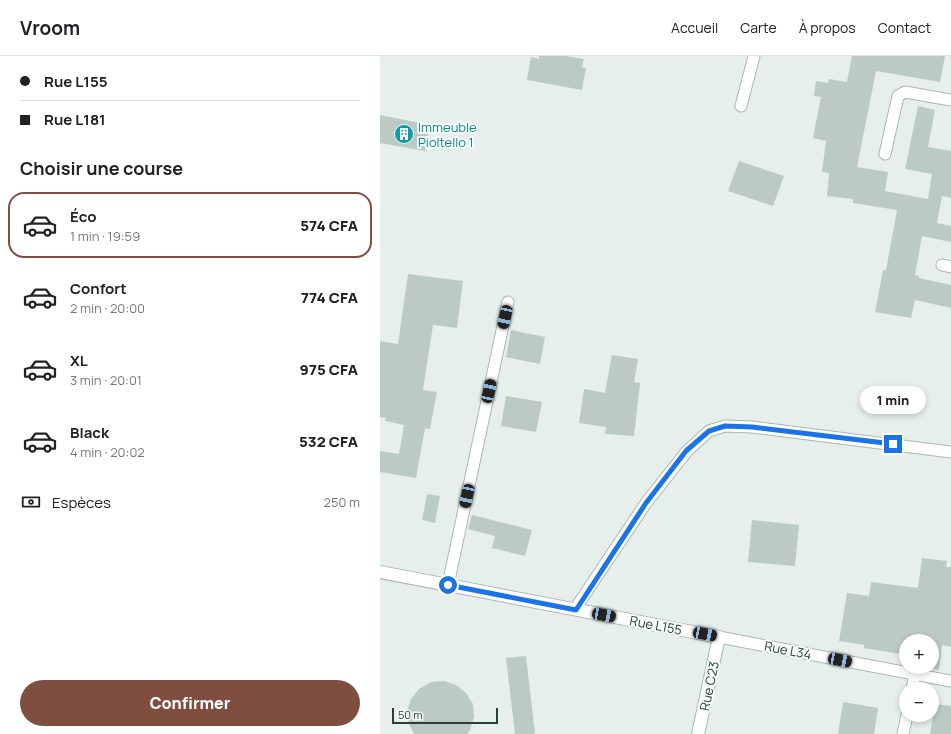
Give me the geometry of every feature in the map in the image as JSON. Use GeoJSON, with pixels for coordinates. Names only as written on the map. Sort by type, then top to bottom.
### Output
{"type":"FeatureCollection","features":[{"type":"Feature","properties":{"kind":"street"},"geometry":{"type":"LineString","coordinates":[[741,106],[754,56]]}},
{"type":"Feature","properties":{"kind":"street"},"geometry":{"type":"LineString","coordinates":[[885,154],[898,96],[905,92],[951,100]]}},
{"type":"Feature","properties":{"kind":"street"},"geometry":{"type":"LineString","coordinates":[[448,585],[508,302]]}},
{"type":"Feature","properties":{"kind":"street"},"geometry":{"type":"LineString","coordinates":[[576,610],[646,503],[686,451],[709,431],[725,426],[752,427],[951,452]]}},
{"type":"Feature","properties":{"kind":"street","name":"Rue L155"},"geometry":{"type":"LineString","coordinates":[[380,572],[719,637]]}},
{"type":"Feature","properties":{"kind":"street","name":"Rue L34"},"geometry":{"type":"LineString","coordinates":[[719,637],[899,671]]}},
{"type":"Feature","properties":{"kind":"street","name":"Rue C23"},"geometry":{"type":"LineString","coordinates":[[698,734],[719,637]]}},
{"type":"Feature","properties":{"kind":"street"},"geometry":{"type":"LineString","coordinates":[[913,682],[915,674]]}},
{"type":"Feature","properties":{"kind":"street","name":"Rue L34"},"geometry":{"type":"LineString","coordinates":[[915,674],[951,681]]}},
{"type":"Feature","properties":{"kind":"street"},"geometry":{"type":"LineString","coordinates":[[903,734],[906,722]]}},
{"type":"Feature","properties":{"kind":"building"},"geometry":{"type":"Polygon","coordinates":[[[539,56],[566,56],[584,59],[582,67],[586,68],[582,90],[527,80],[531,57],[539,59],[539,56]]]}},
{"type":"Feature","properties":{"kind":"building"},"geometry":{"type":"Polygon","coordinates":[[[852,56],[945,56],[940,82],[876,71],[857,167],[888,172],[885,191],[928,199],[932,174],[905,169],[918,106],[935,110],[928,147],[951,151],[951,198],[942,196],[937,223],[951,226],[951,242],[922,236],[915,275],[919,276],[919,278],[951,285],[951,308],[915,300],[911,318],[875,312],[883,270],[886,270],[897,210],[853,203],[853,199],[827,196],[829,173],[822,172],[826,141],[813,138],[821,97],[814,96],[816,81],[828,83],[829,79],[847,82],[852,56]]]}},
{"type":"Feature","properties":{"kind":"building","name":"Immeuble Pioltello 1"},"geometry":{"type":"Polygon","coordinates":[[[380,115],[430,125],[425,151],[380,143],[380,115]]]}},
{"type":"Feature","properties":{"kind":"building"},"geometry":{"type":"Polygon","coordinates":[[[739,161],[784,176],[773,206],[728,191],[739,161]]]}},
{"type":"Feature","properties":{"kind":"building"},"geometry":{"type":"Polygon","coordinates":[[[408,274],[463,281],[457,328],[433,325],[423,390],[437,392],[430,429],[425,428],[416,478],[380,472],[380,451],[399,454],[404,425],[385,421],[386,418],[380,417],[380,341],[398,344],[408,274]]]}},
{"type":"Feature","properties":{"kind":"building"},"geometry":{"type":"Polygon","coordinates":[[[511,330],[545,337],[540,364],[506,357],[511,330]]]}},
{"type":"Feature","properties":{"kind":"building"},"geometry":{"type":"Polygon","coordinates":[[[612,355],[638,359],[634,382],[640,383],[634,436],[605,434],[606,427],[579,423],[584,389],[605,393],[612,355]]]}},
{"type":"Feature","properties":{"kind":"building"},"geometry":{"type":"Polygon","coordinates":[[[506,396],[542,402],[536,432],[501,426],[506,396]]]}},
{"type":"Feature","properties":{"kind":"building"},"geometry":{"type":"Polygon","coordinates":[[[427,494],[440,496],[435,523],[422,520],[427,494]]]}},
{"type":"Feature","properties":{"kind":"building"},"geometry":{"type":"Polygon","coordinates":[[[472,515],[532,530],[525,556],[492,548],[495,536],[468,529],[472,515]]]}},
{"type":"Feature","properties":{"kind":"building"},"geometry":{"type":"Polygon","coordinates":[[[752,520],[799,525],[795,566],[748,562],[752,520]]]}},
{"type":"Feature","properties":{"kind":"building"},"geometry":{"type":"Polygon","coordinates":[[[922,558],[947,561],[946,567],[951,567],[951,647],[942,645],[939,670],[939,634],[899,634],[899,654],[864,648],[864,645],[839,641],[847,593],[869,596],[871,582],[918,588],[922,558]]]}},
{"type":"Feature","properties":{"kind":"building"},"geometry":{"type":"Polygon","coordinates":[[[526,656],[535,734],[515,734],[506,658],[526,656]]]}},
{"type":"Feature","properties":{"kind":"building"},"geometry":{"type":"Polygon","coordinates":[[[444,681],[456,685],[466,693],[473,704],[474,717],[470,730],[467,734],[414,734],[409,724],[407,711],[411,699],[419,689],[431,682],[444,681]]]}},
{"type":"Feature","properties":{"kind":"building"},"geometry":{"type":"Polygon","coordinates":[[[843,702],[878,708],[874,734],[838,734],[843,702]]]}},
{"type":"Feature","properties":{"kind":"building"},"geometry":{"type":"Polygon","coordinates":[[[939,704],[951,706],[951,734],[930,734],[932,722],[939,722],[939,704]]]}},
{"type":"Feature","properties":{"kind":"place","name":"Immeuble Pioltello 1"},"geometry":{"type":"Point","coordinates":[404,134]}},
{"type":"Feature","properties":{"kind":"route"},"geometry":{"type":"LineString","coordinates":[[448,585],[576,610],[646,503],[686,451],[709,431],[725,426],[752,427],[893,444]]}}]}
